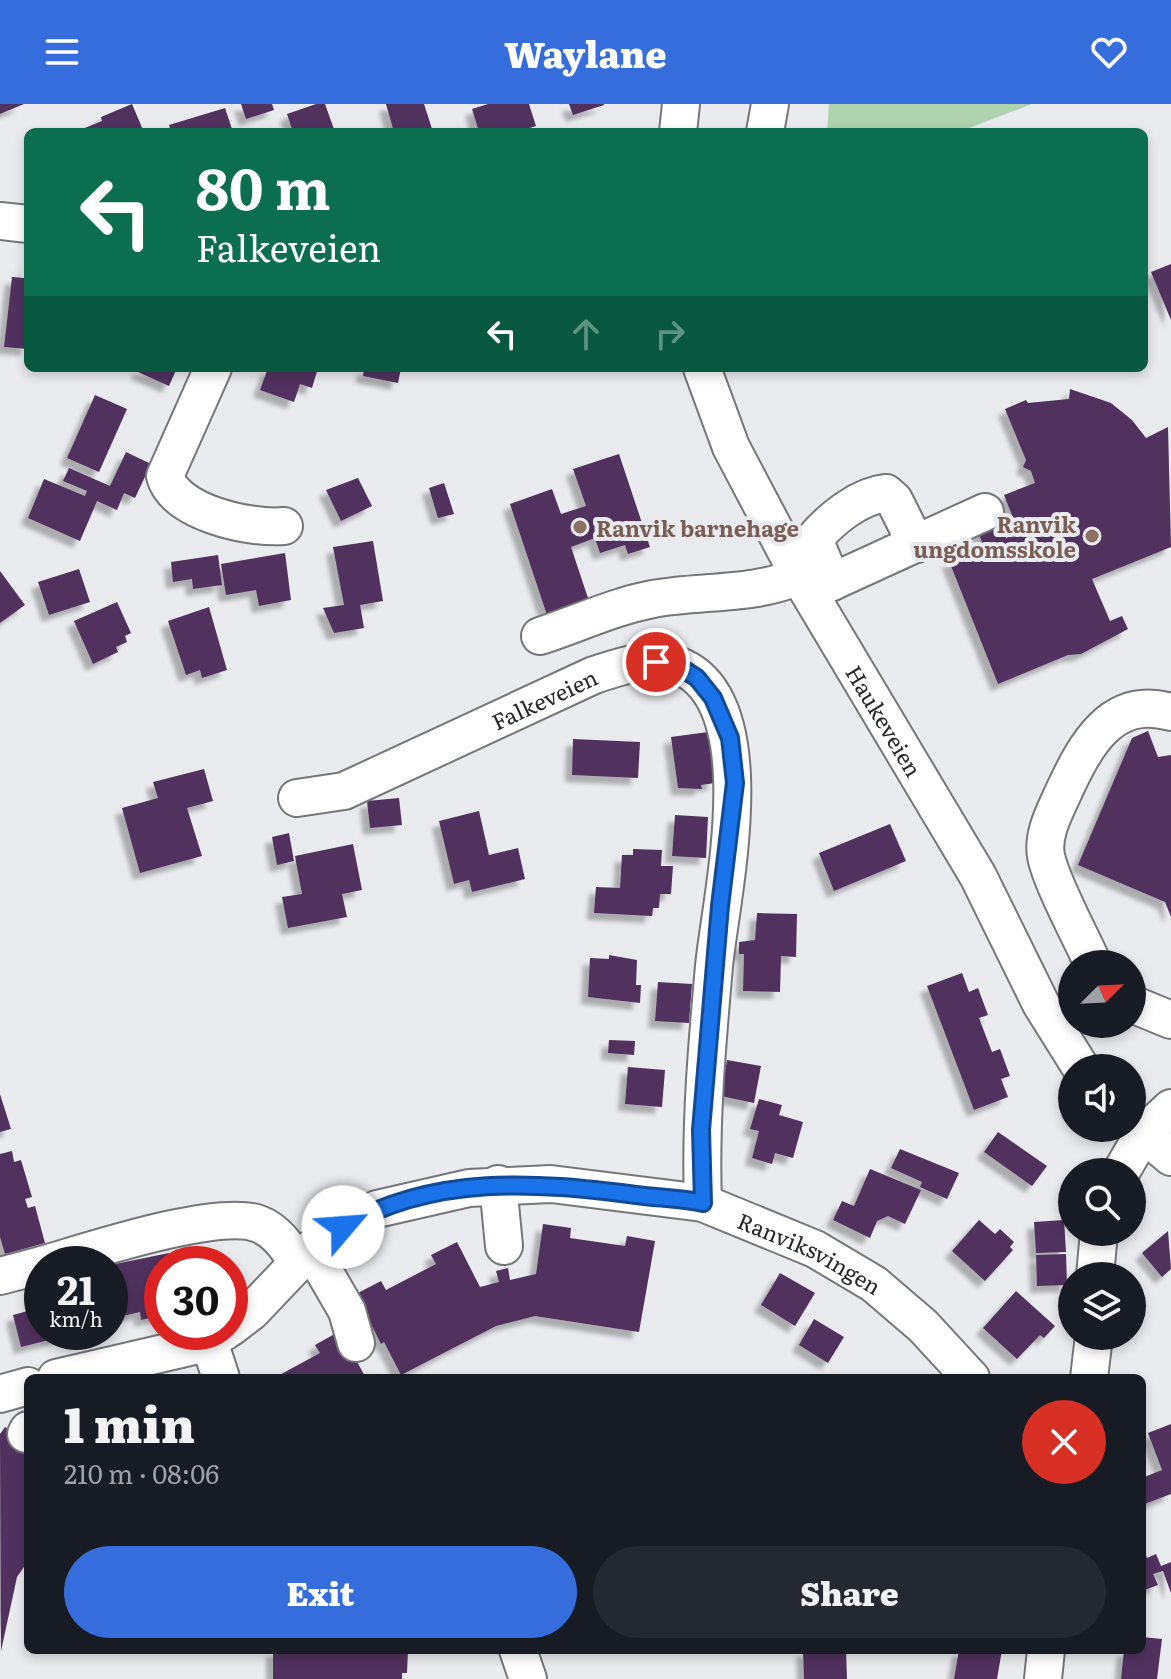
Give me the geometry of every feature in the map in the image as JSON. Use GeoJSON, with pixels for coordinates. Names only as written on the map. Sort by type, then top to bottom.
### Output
{"type":"FeatureCollection","features":[{"type":"Feature","properties":{"kind":"street"},"geometry":{"type":"LineString","coordinates":[[678,128],[681,104]]}},
{"type":"Feature","properties":{"kind":"street"},"geometry":{"type":"LineString","coordinates":[[766,128],[770,104]]}},
{"type":"Feature","properties":{"kind":"street"},"geometry":{"type":"LineString","coordinates":[[0,221],[24,224]]}},
{"type":"Feature","properties":{"kind":"street"},"geometry":{"type":"LineString","coordinates":[[211,372],[165,476],[169,489],[182,502],[234,521],[284,526]]}},
{"type":"Feature","properties":{"kind":"street","name":"Haukeveien"},"geometry":{"type":"LineString","coordinates":[[703,372],[731,447],[813,584],[978,876],[1047,1014],[1072,1054]]}},
{"type":"Feature","properties":{"kind":"street"},"geometry":{"type":"LineString","coordinates":[[813,584],[814,539],[829,521],[876,494],[886,493],[894,500],[916,544]]}},
{"type":"Feature","properties":{"kind":"street"},"geometry":{"type":"LineString","coordinates":[[540,636],[648,600],[697,592],[813,584],[916,544],[985,512]]}},
{"type":"Feature","properties":{"kind":"street","name":"Falkeveien"},"geometry":{"type":"LineString","coordinates":[[297,798],[344,791],[594,675],[628,664],[677,665],[697,678],[713,698],[730,738],[735,783],[720,906],[701,1130],[703,1203]]}},
{"type":"Feature","properties":{"kind":"street"},"geometry":{"type":"LineString","coordinates":[[1087,950],[1046,856],[1046,835],[1085,745],[1098,730],[1136,711],[1157,708],[1171,712]]}},
{"type":"Feature","properties":{"kind":"street"},"geometry":{"type":"LineString","coordinates":[[1146,1010],[1171,1020]]}},
{"type":"Feature","properties":{"kind":"street"},"geometry":{"type":"LineString","coordinates":[[1146,1123],[1171,1108]]}},
{"type":"Feature","properties":{"kind":"street"},"geometry":{"type":"LineString","coordinates":[[1146,1136],[1171,1157]]}},
{"type":"Feature","properties":{"kind":"street"},"geometry":{"type":"LineString","coordinates":[[498,1184],[504,1246]]}},
{"type":"Feature","properties":{"kind":"street","name":"Ranviksvingen"},"geometry":{"type":"LineString","coordinates":[[248,1314],[304,1256],[377,1209],[433,1194],[498,1184],[551,1184],[703,1203],[815,1249],[874,1284],[923,1326],[967,1374]]}},
{"type":"Feature","properties":{"kind":"street"},"geometry":{"type":"LineString","coordinates":[[107,1246],[166,1229],[229,1221],[256,1222],[304,1256],[347,1311],[356,1343]]}},
{"type":"Feature","properties":{"kind":"street"},"geometry":{"type":"LineString","coordinates":[[0,1276],[24,1269]]}},
{"type":"Feature","properties":{"kind":"street","name":"Ranviksvingen"},"geometry":{"type":"LineString","coordinates":[[71,1374],[161,1350]]}},
{"type":"Feature","properties":{"kind":"street"},"geometry":{"type":"LineString","coordinates":[[221,1350],[221,1374]]}},
{"type":"Feature","properties":{"kind":"street"},"geometry":{"type":"LineString","coordinates":[[1089,1374],[1092,1350]]}},
{"type":"Feature","properties":{"kind":"street"},"geometry":{"type":"LineString","coordinates":[[0,1394],[24,1387]]}},
{"type":"Feature","properties":{"kind":"street"},"geometry":{"type":"LineString","coordinates":[[519,1654],[528,1679]]}},
{"type":"Feature","properties":{"kind":"street"},"geometry":{"type":"LineString","coordinates":[[1043,1679],[1046,1654]]}},
{"type":"Feature","properties":{"kind":"green space"},"geometry":{"type":"Polygon","coordinates":[[[829,104],[1032,104],[969,128],[827,128],[829,104]]]}},
{"type":"Feature","properties":{"kind":"building"},"geometry":{"type":"Polygon","coordinates":[[[0,104],[24,104],[0,114],[0,104]]]}},
{"type":"Feature","properties":{"kind":"building"},"geometry":{"type":"Polygon","coordinates":[[[132,104],[142,128],[85,128],[102,121],[101,117],[132,104]]]}},
{"type":"Feature","properties":{"kind":"building"},"geometry":{"type":"Polygon","coordinates":[[[241,104],[272,104],[274,110],[246,119],[241,104]]]}},
{"type":"Feature","properties":{"kind":"building"},"geometry":{"type":"Polygon","coordinates":[[[325,104],[334,128],[292,128],[287,114],[325,104]]]}},
{"type":"Feature","properties":{"kind":"building"},"geometry":{"type":"Polygon","coordinates":[[[386,104],[424,104],[432,128],[393,128],[386,104]]]}},
{"type":"Feature","properties":{"kind":"building"},"geometry":{"type":"Polygon","coordinates":[[[488,104],[529,104],[536,126],[478,128],[472,109],[488,104]]]}},
{"type":"Feature","properties":{"kind":"building"},"geometry":{"type":"Polygon","coordinates":[[[569,104],[604,104],[604,105],[573,115],[569,104]]]}},
{"type":"Feature","properties":{"kind":"building"},"geometry":{"type":"Polygon","coordinates":[[[225,108],[232,128],[170,128],[169,125],[225,108]]]}},
{"type":"Feature","properties":{"kind":"building"},"geometry":{"type":"Polygon","coordinates":[[[1171,264],[1171,320],[1151,272],[1171,264]]]}},
{"type":"Feature","properties":{"kind":"building"},"geometry":{"type":"Polygon","coordinates":[[[12,277],[24,278],[24,349],[4,347],[12,277]]]}},
{"type":"Feature","properties":{"kind":"building"},"geometry":{"type":"Polygon","coordinates":[[[138,372],[175,372],[169,386],[138,372]]]}},
{"type":"Feature","properties":{"kind":"building"},"geometry":{"type":"Polygon","coordinates":[[[267,372],[317,372],[312,388],[300,384],[294,402],[260,390],[267,372]]]}},
{"type":"Feature","properties":{"kind":"building"},"geometry":{"type":"Polygon","coordinates":[[[364,372],[400,372],[398,383],[363,376],[364,372]]]}},
{"type":"Feature","properties":{"kind":"building","name":"Ranvik ungdomsskole"},"geometry":{"type":"Polygon","coordinates":[[[1070,389],[1111,403],[1132,420],[1146,438],[1168,427],[1171,547],[1092,579],[1110,621],[1122,616],[1128,629],[1081,654],[1068,655],[998,684],[949,561],[984,547],[977,530],[1000,521],[1006,538],[1019,533],[1004,495],[1035,483],[1031,471],[1023,467],[1026,460],[1005,409],[1026,400],[1028,403],[1069,399],[1070,389]]]}},
{"type":"Feature","properties":{"kind":"building"},"geometry":{"type":"Polygon","coordinates":[[[95,395],[127,409],[99,472],[67,458],[95,395]]]}},
{"type":"Feature","properties":{"kind":"building"},"geometry":{"type":"Polygon","coordinates":[[[126,452],[151,464],[135,498],[124,493],[117,510],[97,501],[80,541],[28,518],[44,479],[85,496],[87,491],[63,481],[69,468],[110,486],[126,452]]]}},
{"type":"Feature","properties":{"kind":"building"},"geometry":{"type":"Polygon","coordinates":[[[619,454],[650,547],[628,554],[625,545],[600,553],[595,538],[571,547],[594,616],[549,621],[510,504],[552,489],[561,514],[586,506],[573,469],[619,454]]]}},
{"type":"Feature","properties":{"kind":"building"},"geometry":{"type":"Polygon","coordinates":[[[358,478],[372,506],[341,521],[326,490],[358,478]]]}},
{"type":"Feature","properties":{"kind":"building"},"geometry":{"type":"Polygon","coordinates":[[[444,483],[454,514],[438,518],[429,488],[444,483]]]}},
{"type":"Feature","properties":{"kind":"building"},"geometry":{"type":"Polygon","coordinates":[[[373,541],[383,601],[360,605],[364,628],[334,633],[323,608],[344,605],[333,547],[373,541]]]}},
{"type":"Feature","properties":{"kind":"building"},"geometry":{"type":"Polygon","coordinates":[[[285,553],[291,600],[259,606],[256,590],[226,595],[221,564],[285,553]]]}},
{"type":"Feature","properties":{"kind":"building"},"geometry":{"type":"Polygon","coordinates":[[[218,555],[222,585],[193,589],[192,579],[173,582],[171,562],[218,555]]]}},
{"type":"Feature","properties":{"kind":"building"},"geometry":{"type":"Polygon","coordinates":[[[79,569],[90,602],[49,615],[38,582],[79,569]]]}},
{"type":"Feature","properties":{"kind":"building"},"geometry":{"type":"Polygon","coordinates":[[[0,571],[25,605],[0,623],[0,571]]]}},
{"type":"Feature","properties":{"kind":"building"},"geometry":{"type":"Polygon","coordinates":[[[117,602],[131,633],[125,636],[127,642],[116,647],[118,652],[93,664],[74,621],[117,602]]]}},
{"type":"Feature","properties":{"kind":"building"},"geometry":{"type":"Polygon","coordinates":[[[209,607],[227,670],[202,678],[200,670],[186,675],[168,621],[209,607]]]}},
{"type":"Feature","properties":{"kind":"building"},"geometry":{"type":"Polygon","coordinates":[[[1148,731],[1158,757],[1171,755],[1171,917],[1165,902],[1078,865],[1132,738],[1148,731]]]}},
{"type":"Feature","properties":{"kind":"building"},"geometry":{"type":"Polygon","coordinates":[[[708,732],[715,783],[701,785],[702,789],[678,788],[671,737],[708,732]]]}},
{"type":"Feature","properties":{"kind":"building"},"geometry":{"type":"Polygon","coordinates":[[[573,739],[640,742],[638,778],[572,775],[573,739]]]}},
{"type":"Feature","properties":{"kind":"building"},"geometry":{"type":"Polygon","coordinates":[[[204,769],[213,801],[187,808],[202,856],[140,873],[122,808],[158,798],[153,782],[204,769]]]}},
{"type":"Feature","properties":{"kind":"building"},"geometry":{"type":"Polygon","coordinates":[[[399,798],[402,825],[370,828],[367,801],[399,798]]]}},
{"type":"Feature","properties":{"kind":"building"},"geometry":{"type":"Polygon","coordinates":[[[479,811],[489,855],[518,848],[525,879],[472,892],[469,880],[454,884],[439,821],[479,811]]]}},
{"type":"Feature","properties":{"kind":"building"},"geometry":{"type":"Polygon","coordinates":[[[675,815],[708,817],[706,858],[672,856],[675,815]]]}},
{"type":"Feature","properties":{"kind":"building"},"geometry":{"type":"Polygon","coordinates":[[[890,824],[906,861],[834,891],[819,853],[890,824]]]}},
{"type":"Feature","properties":{"kind":"building"},"geometry":{"type":"Polygon","coordinates":[[[289,833],[294,861],[277,865],[272,837],[289,833]]]}},
{"type":"Feature","properties":{"kind":"building"},"geometry":{"type":"Polygon","coordinates":[[[353,844],[362,890],[342,894],[347,917],[288,928],[282,897],[302,894],[295,856],[353,844]]]}},
{"type":"Feature","properties":{"kind":"building"},"geometry":{"type":"Polygon","coordinates":[[[633,849],[662,850],[661,866],[673,866],[671,894],[660,894],[659,908],[653,908],[652,916],[594,913],[596,887],[620,888],[622,855],[633,855],[633,849]]]}},
{"type":"Feature","properties":{"kind":"building"},"geometry":{"type":"Polygon","coordinates":[[[757,913],[797,914],[796,957],[781,956],[780,992],[743,991],[744,954],[739,954],[739,942],[755,940],[757,913]]]}},
{"type":"Feature","properties":{"kind":"building"},"geometry":{"type":"Polygon","coordinates":[[[609,955],[637,960],[636,985],[641,985],[640,1003],[588,997],[590,958],[609,959],[609,955]]]}},
{"type":"Feature","properties":{"kind":"building"},"geometry":{"type":"Polygon","coordinates":[[[962,973],[969,992],[978,988],[988,1015],[979,1018],[992,1052],[1000,1049],[1010,1076],[1001,1079],[1008,1097],[974,1110],[927,986],[962,973]]]}},
{"type":"Feature","properties":{"kind":"building"},"geometry":{"type":"Polygon","coordinates":[[[658,982],[692,984],[689,1023],[655,1021],[658,982]]]}},
{"type":"Feature","properties":{"kind":"building"},"geometry":{"type":"Polygon","coordinates":[[[609,1040],[635,1041],[634,1055],[608,1053],[609,1040]]]}},
{"type":"Feature","properties":{"kind":"building"},"geometry":{"type":"Polygon","coordinates":[[[727,1060],[761,1066],[754,1103],[721,1096],[727,1060]]]}},
{"type":"Feature","properties":{"kind":"building"},"geometry":{"type":"Polygon","coordinates":[[[628,1067],[665,1070],[662,1107],[625,1104],[628,1067]]]}},
{"type":"Feature","properties":{"kind":"building"},"geometry":{"type":"Polygon","coordinates":[[[0,1094],[11,1129],[0,1132],[0,1094]]]}},
{"type":"Feature","properties":{"kind":"building"},"geometry":{"type":"Polygon","coordinates":[[[759,1099],[782,1105],[779,1115],[803,1122],[793,1158],[775,1153],[772,1164],[752,1158],[759,1131],[750,1129],[759,1099]]]}},
{"type":"Feature","properties":{"kind":"building"},"geometry":{"type":"Polygon","coordinates":[[[998,1132],[1047,1166],[1032,1186],[984,1152],[998,1132]]]}},
{"type":"Feature","properties":{"kind":"building"},"geometry":{"type":"Polygon","coordinates":[[[900,1149],[959,1173],[947,1199],[920,1187],[922,1182],[891,1168],[900,1149]]]}},
{"type":"Feature","properties":{"kind":"building"},"geometry":{"type":"Polygon","coordinates":[[[12,1151],[14,1162],[21,1160],[32,1197],[25,1199],[28,1208],[35,1206],[45,1243],[24,1246],[24,1249],[5,1254],[0,1237],[0,1154],[12,1151]]]}},
{"type":"Feature","properties":{"kind":"building"},"geometry":{"type":"Polygon","coordinates":[[[870,1169],[921,1190],[905,1224],[888,1216],[877,1221],[870,1238],[833,1220],[842,1201],[854,1206],[870,1169]]]}},
{"type":"Feature","properties":{"kind":"building"},"geometry":{"type":"Polygon","coordinates":[[[979,1220],[995,1234],[1000,1229],[1014,1242],[1010,1247],[1013,1250],[985,1281],[952,1251],[979,1220]]]}},
{"type":"Feature","properties":{"kind":"building"},"geometry":{"type":"Polygon","coordinates":[[[1058,1220],[1058,1246],[1066,1246],[1066,1252],[1036,1253],[1034,1222],[1058,1220]]]}},
{"type":"Feature","properties":{"kind":"building"},"geometry":{"type":"Polygon","coordinates":[[[543,1224],[571,1228],[570,1238],[625,1246],[627,1236],[655,1241],[639,1332],[535,1316],[496,1326],[403,1374],[384,1342],[381,1344],[370,1322],[366,1325],[356,1294],[381,1281],[386,1290],[436,1264],[431,1255],[457,1242],[480,1287],[499,1282],[496,1271],[508,1268],[510,1280],[536,1274],[543,1224]]]}},
{"type":"Feature","properties":{"kind":"building"},"geometry":{"type":"Polygon","coordinates":[[[1168,1231],[1171,1269],[1162,1277],[1142,1253],[1168,1231]]]}},
{"type":"Feature","properties":{"kind":"building"},"geometry":{"type":"Polygon","coordinates":[[[1066,1254],[1066,1262],[1058,1262],[1058,1285],[1037,1286],[1036,1255],[1066,1254]]]}},
{"type":"Feature","properties":{"kind":"building"},"geometry":{"type":"Polygon","coordinates":[[[144,1258],[144,1319],[141,1320],[140,1312],[128,1315],[128,1261],[144,1258]]]}},
{"type":"Feature","properties":{"kind":"building"},"geometry":{"type":"Polygon","coordinates":[[[780,1273],[815,1293],[795,1326],[761,1305],[780,1273]]]}},
{"type":"Feature","properties":{"kind":"building"},"geometry":{"type":"Polygon","coordinates":[[[1016,1291],[1055,1326],[1044,1338],[1040,1335],[1017,1359],[983,1328],[1016,1291]]]}},
{"type":"Feature","properties":{"kind":"building"},"geometry":{"type":"Polygon","coordinates":[[[24,1312],[24,1346],[21,1347],[13,1315],[24,1312]]]}},
{"type":"Feature","properties":{"kind":"building"},"geometry":{"type":"Polygon","coordinates":[[[814,1319],[844,1337],[828,1363],[799,1345],[814,1319]]]}},
{"type":"Feature","properties":{"kind":"building"},"geometry":{"type":"Polygon","coordinates":[[[340,1331],[364,1374],[281,1374],[320,1353],[315,1345],[340,1331]]]}},
{"type":"Feature","properties":{"kind":"building"},"geometry":{"type":"Polygon","coordinates":[[[1171,1424],[1171,1494],[1146,1503],[1146,1476],[1162,1470],[1148,1433],[1171,1424]]]}},
{"type":"Feature","properties":{"kind":"building"},"geometry":{"type":"Polygon","coordinates":[[[5,1427],[24,1440],[24,1567],[17,1577],[1,1651],[0,1434],[5,1427]]]}},
{"type":"Feature","properties":{"kind":"building"},"geometry":{"type":"Polygon","coordinates":[[[1156,1554],[1161,1566],[1171,1562],[1171,1593],[1163,1571],[1153,1574],[1158,1585],[1146,1590],[1146,1555],[1147,1558],[1156,1554]]]}},
{"type":"Feature","properties":{"kind":"building"},"geometry":{"type":"Polygon","coordinates":[[[1146,1637],[1162,1639],[1157,1679],[1121,1679],[1124,1654],[1146,1654],[1146,1637]]]}},
{"type":"Feature","properties":{"kind":"building"},"geometry":{"type":"Polygon","coordinates":[[[273,1654],[408,1654],[407,1673],[402,1673],[402,1679],[273,1679],[273,1654]]]}},
{"type":"Feature","properties":{"kind":"building"},"geometry":{"type":"Polygon","coordinates":[[[803,1654],[846,1654],[847,1679],[804,1679],[803,1654]]]}},
{"type":"Feature","properties":{"kind":"building"},"geometry":{"type":"Polygon","coordinates":[[[958,1654],[1001,1654],[997,1679],[954,1679],[958,1654]]]}},
{"type":"Feature","properties":{"kind":"place","name":"Ranvik barnehage"},"geometry":{"type":"Point","coordinates":[580,527]}},
{"type":"Feature","properties":{"kind":"place","name":"Ranvik ungdomsskole"},"geometry":{"type":"Point","coordinates":[1092,536]}},
{"type":"Feature","properties":{"kind":"route"},"geometry":{"type":"LineString","coordinates":[[343,1227],[398,1202],[498,1184],[551,1184],[703,1203],[701,1130],[712,1022],[712,987],[735,783],[730,738],[713,698],[697,678],[677,665],[656,662]]}}]}
